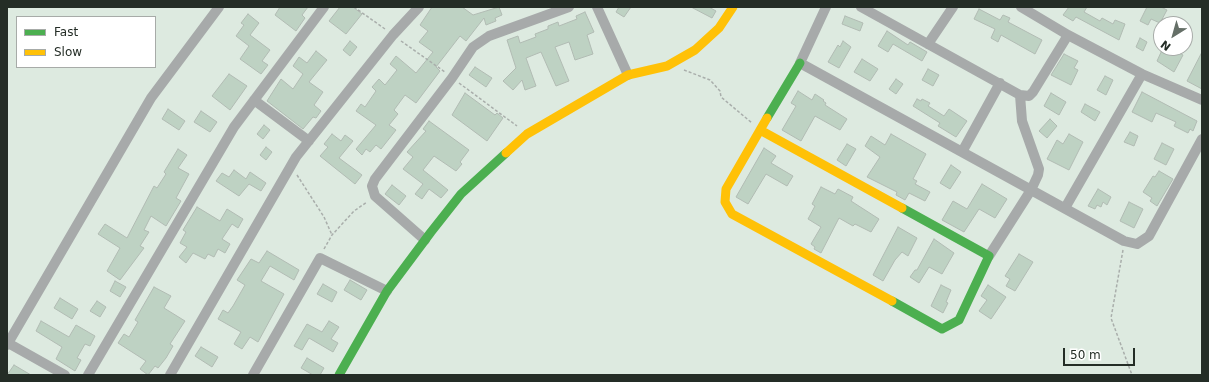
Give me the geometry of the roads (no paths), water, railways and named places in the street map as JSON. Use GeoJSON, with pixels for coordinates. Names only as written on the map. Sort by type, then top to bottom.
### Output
{"type":"FeatureCollection","features":[{"type":"Feature","properties":{"kind":"street"},"geometry":{"type":"LineString","coordinates":[[65,375],[8,344],[151,98],[219,7]]}},
{"type":"Feature","properties":{"kind":"street"},"geometry":{"type":"LineString","coordinates":[[88,375],[234,126],[324,7]]}},
{"type":"Feature","properties":{"kind":"street"},"geometry":{"type":"LineString","coordinates":[[170,375],[291,166],[308,142],[393,35],[418,7]]}},
{"type":"Feature","properties":{"kind":"street"},"geometry":{"type":"LineString","coordinates":[[425,240],[375,196],[372,186],[375,179],[452,78],[473,47],[489,36],[569,7]]}},
{"type":"Feature","properties":{"kind":"street"},"geometry":{"type":"LineString","coordinates":[[597,7],[628,75]]}},
{"type":"Feature","properties":{"kind":"street"},"geometry":{"type":"LineString","coordinates":[[339,375],[387,291],[461,194],[527,134],[628,75],[667,66],[695,50],[719,28],[733,7]]}},
{"type":"Feature","properties":{"kind":"street"},"geometry":{"type":"LineString","coordinates":[[826,7],[800,63],[726,189],[725,202],[732,214],[942,329],[959,320],[990,256],[1031,190],[1039,169],[1022,121],[1020,95]]}},
{"type":"Feature","properties":{"kind":"street"},"geometry":{"type":"LineString","coordinates":[[861,7],[1020,95],[1029,96],[1033,92],[1068,35]]}},
{"type":"Feature","properties":{"kind":"street"},"geometry":{"type":"LineString","coordinates":[[928,44],[953,7]]}},
{"type":"Feature","properties":{"kind":"street"},"geometry":{"type":"LineString","coordinates":[[1021,7],[1068,35],[1142,74],[1202,100]]}},
{"type":"Feature","properties":{"kind":"street"},"geometry":{"type":"LineString","coordinates":[[800,63],[1124,241],[1137,244],[1149,236],[1202,139]]}},
{"type":"Feature","properties":{"kind":"street"},"geometry":{"type":"LineString","coordinates":[[1065,208],[1142,74]]}},
{"type":"Feature","properties":{"kind":"street"},"geometry":{"type":"LineString","coordinates":[[962,152],[1000,83]]}},
{"type":"Feature","properties":{"kind":"street"},"geometry":{"type":"LineString","coordinates":[[254,100],[308,142]]}},
{"type":"Feature","properties":{"kind":"street"},"geometry":{"type":"LineString","coordinates":[[760,130],[990,256]]}},
{"type":"Feature","properties":{"kind":"street"},"geometry":{"type":"LineString","coordinates":[[253,375],[320,258],[387,291]]}}]}
